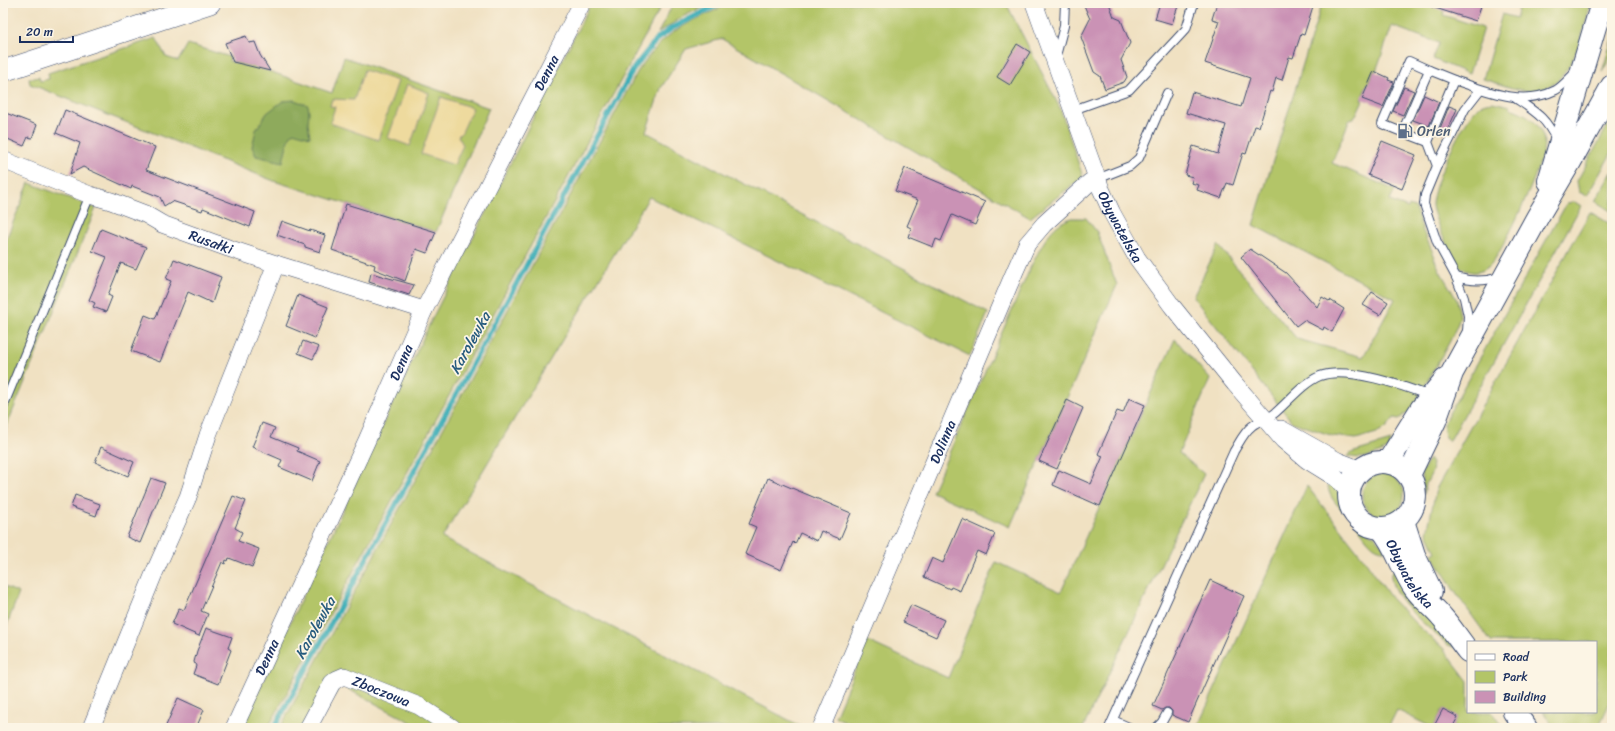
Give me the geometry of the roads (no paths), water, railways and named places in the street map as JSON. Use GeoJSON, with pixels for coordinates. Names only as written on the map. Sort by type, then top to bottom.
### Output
{"type":"FeatureCollection","features":[{"type":"Feature","properties":{"kind":"main road"},"geometry":{"type":"LineString","coordinates":[[1565,154],[1582,65],[1602,3]]}},
{"type":"Feature","properties":{"kind":"main road"},"geometry":{"type":"LineString","coordinates":[[1409,475],[1435,421],[1452,373],[1538,216],[1565,154],[1612,86]]}},
{"type":"Feature","properties":{"kind":"main road"},"geometry":{"type":"LineString","coordinates":[[1388,462],[1421,409],[1452,373]]}},
{"type":"Feature","properties":{"kind":"main road"},"geometry":{"type":"LineString","coordinates":[[1388,462],[1399,467],[1409,475],[1415,489],[1415,500],[1410,514],[1403,521],[1396,525],[1381,528],[1369,526],[1357,517],[1350,502],[1349,492],[1353,480],[1361,470],[1376,463],[1388,462]]}},
{"type":"Feature","properties":{"kind":"main road","name":"Obywatelska"},"geometry":{"type":"LineString","coordinates":[[1403,521],[1414,555],[1442,616],[1467,650]]}},
{"type":"Feature","properties":{"kind":"main road","name":"Obywatelska"},"geometry":{"type":"LineString","coordinates":[[1381,528],[1391,542],[1406,575],[1415,588],[1425,601],[1442,616]]}},
{"type":"Feature","properties":{"kind":"main road"},"geometry":{"type":"LineString","coordinates":[[1515,713],[1526,728]]}},
{"type":"Feature","properties":{"kind":"street"},"geometry":{"type":"LineString","coordinates":[[3,71],[210,3]]}},
{"type":"Feature","properties":{"kind":"street","name":"Denna"},"geometry":{"type":"LineString","coordinates":[[234,728],[367,440],[424,310],[582,3]]}},
{"type":"Feature","properties":{"kind":"street","name":"Obywatelska"},"geometry":{"type":"LineString","coordinates":[[1034,3],[1097,179],[1123,235],[1154,283],[1273,429],[1292,448],[1336,478],[1349,492]]}},
{"type":"Feature","properties":{"kind":"street","name":"Rusałki"},"geometry":{"type":"LineString","coordinates":[[3,160],[90,195],[145,214],[169,227],[276,264],[424,310]]}},
{"type":"Feature","properties":{"kind":"street","name":"Dolinna"},"geometry":{"type":"LineString","coordinates":[[821,728],[1027,244],[1044,224],[1090,182],[1097,179]]}},
{"type":"Feature","properties":{"kind":"street"},"geometry":{"type":"LineString","coordinates":[[91,728],[188,497],[208,434],[276,264]]}},
{"type":"Feature","properties":{"kind":"street","name":"Obywatelska"},"geometry":{"type":"LineString","coordinates":[[1264,418],[1338,461],[1361,470]]}},
{"type":"Feature","properties":{"kind":"street","name":"Zboczowa"},"geometry":{"type":"LineString","coordinates":[[308,728],[332,683],[336,679],[344,676],[419,706],[453,728]]}},
{"type":"Feature","properties":{"kind":"lane"},"geometry":{"type":"LineString","coordinates":[[1055,61],[1064,26],[1065,3]]}},
{"type":"Feature","properties":{"kind":"lane"},"geometry":{"type":"LineString","coordinates":[[1073,110],[1129,90],[1186,29],[1194,3]]}},
{"type":"Feature","properties":{"kind":"lane"},"geometry":{"type":"LineString","coordinates":[[1428,142],[1382,124],[1409,61],[1480,90],[1515,98],[1538,96],[1558,89],[1582,65]]}},
{"type":"Feature","properties":{"kind":"lane"},"geometry":{"type":"LineString","coordinates":[[1402,132],[1429,70]]}},
{"type":"Feature","properties":{"kind":"lane"},"geometry":{"type":"LineString","coordinates":[[1438,166],[1428,142],[1454,80]]}},
{"type":"Feature","properties":{"kind":"lane"},"geometry":{"type":"LineString","coordinates":[[1465,348],[1468,316],[1464,298],[1456,277],[1437,242],[1424,204],[1425,195],[1465,109],[1480,90]]}},
{"type":"Feature","properties":{"kind":"lane"},"geometry":{"type":"LineString","coordinates":[[1097,179],[1130,166],[1139,158],[1167,93]]}},
{"type":"Feature","properties":{"kind":"lane"},"geometry":{"type":"LineString","coordinates":[[1515,98],[1541,115],[1565,154]]}},
{"type":"Feature","properties":{"kind":"lane"},"geometry":{"type":"LineString","coordinates":[[3,407],[90,195]]}},
{"type":"Feature","properties":{"kind":"lane"},"geometry":{"type":"LineString","coordinates":[[1456,277],[1466,280],[1482,281],[1506,276]]}},
{"type":"Feature","properties":{"kind":"lane"},"geometry":{"type":"LineString","coordinates":[[1109,728],[1234,451],[1251,426],[1264,418],[1273,415],[1309,383],[1320,376],[1334,374],[1360,375],[1431,396]]}},
{"type":"Feature","properties":{"kind":"lane"},"geometry":{"type":"LineString","coordinates":[[1156,728],[1162,722],[1167,713]]}},
{"type":"Feature","properties":{"kind":"lane"},"geometry":{"type":"LineString","coordinates":[[1113,720],[1132,728]]}},
{"type":"Feature","properties":{"kind":"waterway","name":"Karolewka"},"geometry":{"type":"LineString","coordinates":[[274,728],[634,68],[657,39],[672,28],[721,3]]}},
{"type":"Feature","properties":{"kind":"place","name":"Orlen"},"geometry":{"type":"Point","coordinates":[1405,131]}}]}
